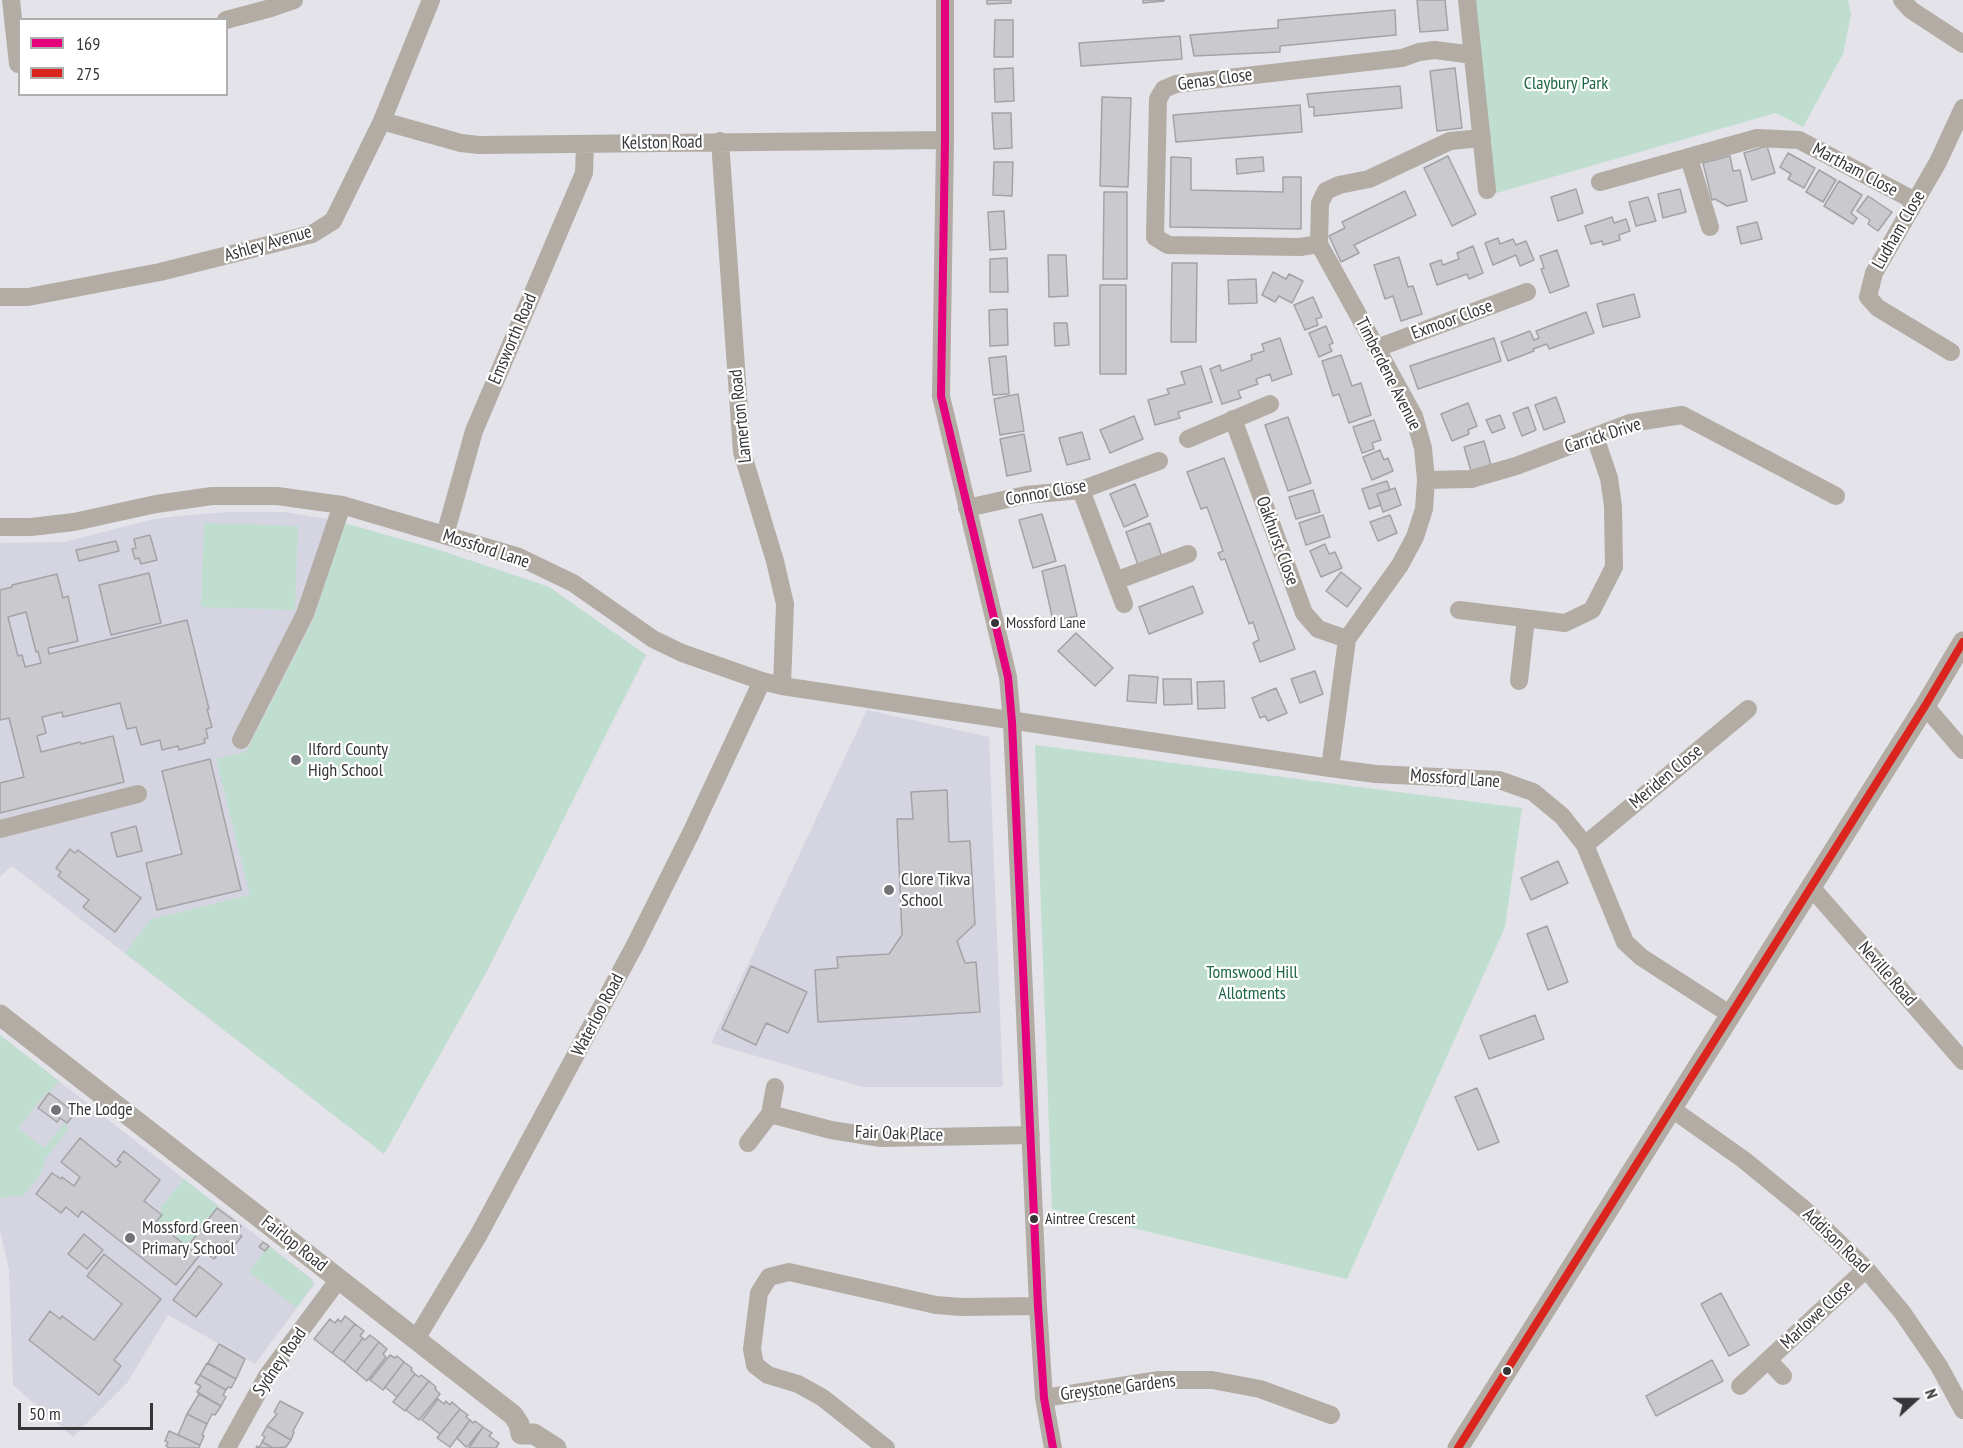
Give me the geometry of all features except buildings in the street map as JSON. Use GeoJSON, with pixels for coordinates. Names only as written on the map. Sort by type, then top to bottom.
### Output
{"type":"FeatureCollection","features":[{"type":"Feature","properties":{"kind":"street"},"geometry":{"type":"LineString","coordinates":[[11,0],[12,64]]}},
{"type":"Feature","properties":{"kind":"street"},"geometry":{"type":"LineString","coordinates":[[228,19],[270,4],[294,0]]}},
{"type":"Feature","properties":{"kind":"street","name":"Ashley Avenue"},"geometry":{"type":"LineString","coordinates":[[0,297],[28,297],[160,272],[312,234],[333,221],[382,121],[430,0]]}},
{"type":"Feature","properties":{"kind":"street"},"geometry":{"type":"LineString","coordinates":[[945,0],[941,396],[1008,677],[1012,722],[1038,1306],[1044,1398],[1053,1448]]}},
{"type":"Feature","properties":{"kind":"street"},"geometry":{"type":"LineString","coordinates":[[1467,0],[1487,190]]}},
{"type":"Feature","properties":{"kind":"street"},"geometry":{"type":"LineString","coordinates":[[1902,0],[1911,10],[1963,44]]}},
{"type":"Feature","properties":{"kind":"street","name":"Genas Close"},"geometry":{"type":"LineString","coordinates":[[1319,244],[1300,247],[1168,245],[1155,237],[1158,99],[1164,88],[1176,84],[1402,58],[1419,52],[1435,50],[1473,55]]}},
{"type":"Feature","properties":{"kind":"street","name":"Ludham Close"},"geometry":{"type":"LineString","coordinates":[[1951,352],[1878,308],[1868,297],[1874,273],[1938,162],[1963,108]]}},
{"type":"Feature","properties":{"kind":"street","name":"Kelston Road"},"geometry":{"type":"LineString","coordinates":[[382,121],[461,143],[479,145],[945,140]]}},
{"type":"Feature","properties":{"kind":"street"},"geometry":{"type":"LineString","coordinates":[[1319,244],[1320,203],[1326,191],[1339,185],[1369,179],[1450,141],[1482,138]]}},
{"type":"Feature","properties":{"kind":"street","name":"Martham Close"},"geometry":{"type":"LineString","coordinates":[[1600,182],[1757,138],[1799,140],[1915,201]]}},
{"type":"Feature","properties":{"kind":"street","name":"Lamerton Road"},"geometry":{"type":"LineString","coordinates":[[720,141],[742,452],[775,561],[785,604],[782,686]]}},
{"type":"Feature","properties":{"kind":"street","name":"Emsworth Road"},"geometry":{"type":"LineString","coordinates":[[445,535],[474,431],[584,172],[585,145]]}},
{"type":"Feature","properties":{"kind":"street"},"geometry":{"type":"LineString","coordinates":[[1689,158],[1710,227]]}},
{"type":"Feature","properties":{"kind":"street","name":"Timberdene Avenue"},"geometry":{"type":"LineString","coordinates":[[1319,244],[1414,416],[1423,448],[1426,480],[1424,509],[1415,537],[1400,565],[1347,639],[1330,768]]}},
{"type":"Feature","properties":{"kind":"street","name":"Exmoor Close"},"geometry":{"type":"LineString","coordinates":[[1377,348],[1527,292]]}},
{"type":"Feature","properties":{"kind":"street"},"geometry":{"type":"LineString","coordinates":[[1188,439],[1270,404]]}},
{"type":"Feature","properties":{"kind":"street","name":"Carrick Drive"},"geometry":{"type":"LineString","coordinates":[[1426,480],[1471,479],[1516,466],[1630,423],[1682,416],[1836,496]]}},
{"type":"Feature","properties":{"kind":"street","name":"Oakhurst Close"},"geometry":{"type":"LineString","coordinates":[[1233,419],[1304,613],[1318,629],[1347,639]]}},
{"type":"Feature","properties":{"kind":"street"},"geometry":{"type":"LineString","coordinates":[[1459,610],[1565,622],[1592,610],[1614,567],[1613,506],[1609,478],[1596,437]]}},
{"type":"Feature","properties":{"kind":"street","name":"Connor Close"},"geometry":{"type":"LineString","coordinates":[[967,508],[1026,495],[1081,490],[1159,461]]}},
{"type":"Feature","properties":{"kind":"street"},"geometry":{"type":"LineString","coordinates":[[1081,490],[1124,604]]}},
{"type":"Feature","properties":{"kind":"street","name":"Mossford Lane"},"geometry":{"type":"LineString","coordinates":[[0,527],[74,522],[156,504],[212,496],[277,496],[342,505],[519,557],[573,583],[663,644],[682,653],[782,686],[1330,768],[1376,774],[1499,780],[1533,792],[1562,816],[1585,845],[1625,942],[1641,957],[1731,1014]]}},
{"type":"Feature","properties":{"kind":"street"},"geometry":{"type":"LineString","coordinates":[[241,740],[305,614],[342,505]]}},
{"type":"Feature","properties":{"kind":"street"},"geometry":{"type":"LineString","coordinates":[[1115,581],[1188,554]]}},
{"type":"Feature","properties":{"kind":"street"},"geometry":{"type":"LineString","coordinates":[[1519,681],[1526,618]]}},
{"type":"Feature","properties":{"kind":"street"},"geometry":{"type":"LineString","coordinates":[[1458,1448],[1963,642]]}},
{"type":"Feature","properties":{"kind":"street","name":"Waterloo Road"},"geometry":{"type":"LineString","coordinates":[[416,1339],[478,1236],[635,945],[691,833],[762,681]]}},
{"type":"Feature","properties":{"kind":"street"},"geometry":{"type":"LineString","coordinates":[[1925,706],[1963,750]]}},
{"type":"Feature","properties":{"kind":"street","name":"Meriden Close"},"geometry":{"type":"LineString","coordinates":[[1585,845],[1748,709]]}},
{"type":"Feature","properties":{"kind":"street"},"geometry":{"type":"LineString","coordinates":[[0,829],[138,794]]}},
{"type":"Feature","properties":{"kind":"street","name":"Neville Road"},"geometry":{"type":"LineString","coordinates":[[1811,887],[1963,1061]]}},
{"type":"Feature","properties":{"kind":"street","name":"Fairlop Road"},"geometry":{"type":"LineString","coordinates":[[0,1015],[513,1415],[519,1424],[517,1441],[534,1434],[556,1448]]}},
{"type":"Feature","properties":{"kind":"street"},"geometry":{"type":"LineString","coordinates":[[748,1143],[770,1114],[775,1087]]}},
{"type":"Feature","properties":{"kind":"street","name":"Addison Road"},"geometry":{"type":"LineString","coordinates":[[1672,1109],[1744,1160],[1788,1195],[1866,1269],[1908,1321],[1939,1366],[1963,1410]]}},
{"type":"Feature","properties":{"kind":"street","name":"Fair Oak Place"},"geometry":{"type":"LineString","coordinates":[[770,1114],[831,1130],[880,1138],[1031,1135]]}},
{"type":"Feature","properties":{"kind":"street","name":"Marlowe Close"},"geometry":{"type":"LineString","coordinates":[[1740,1386],[1866,1269]]}},
{"type":"Feature","properties":{"kind":"street"},"geometry":{"type":"LineString","coordinates":[[886,1448],[823,1398],[798,1384],[768,1376],[755,1365],[752,1349],[759,1293],[769,1277],[789,1272],[936,1305],[1038,1306]]}},
{"type":"Feature","properties":{"kind":"street","name":"Sydney Road"},"geometry":{"type":"LineString","coordinates":[[227,1448],[267,1376],[339,1279]]}},
{"type":"Feature","properties":{"kind":"street","name":"Marlowe Close"},"geometry":{"type":"LineString","coordinates":[[1768,1360],[1783,1376]]}},
{"type":"Feature","properties":{"kind":"street","name":"Greystone Gardens"},"geometry":{"type":"LineString","coordinates":[[1044,1398],[1160,1380],[1212,1380],[1260,1389],[1331,1415]]}},
{"type":"Feature","properties":{"kind":"shaded area","name":"Ilford County High School"},"geometry":{"type":"Polygon","coordinates":[[[229,512],[284,512],[328,519],[439,550],[549,587],[646,655],[487,971],[384,1154],[12,866],[0,877],[0,543],[64,542],[150,520],[229,512]]]}},
{"type":"Feature","properties":{"kind":"shaded area","name":"Clore Tikva School"},"geometry":{"type":"Polygon","coordinates":[[[867,710],[989,737],[1003,1087],[863,1087],[711,1043],[867,710]]]}},
{"type":"Feature","properties":{"kind":"shaded area","name":"Mossford Green Primary School"},"geometry":{"type":"Polygon","coordinates":[[[0,1035],[312,1279],[314,1285],[255,1364],[168,1315],[127,1383],[73,1437],[13,1385],[9,1270],[0,1230],[0,1035]]]}},
{"type":"Feature","properties":{"kind":"green space","name":"Claybury Park"},"geometry":{"type":"Polygon","coordinates":[[[1472,0],[1848,0],[1851,15],[1843,54],[1803,127],[1776,113],[1493,194],[1472,0]]]}},
{"type":"Feature","properties":{"kind":"green space"},"geometry":{"type":"Polygon","coordinates":[[[204,523],[298,526],[295,610],[201,607],[204,523]]]}},
{"type":"Feature","properties":{"kind":"green space","name":"Ilford County High School"},"geometry":{"type":"Polygon","coordinates":[[[344,523],[439,550],[549,587],[646,655],[487,971],[384,1154],[125,953],[150,920],[250,895],[216,759],[246,752],[314,618],[344,523]]]}},
{"type":"Feature","properties":{"kind":"green space","name":"Tomswood Hill Allotments"},"geometry":{"type":"Polygon","coordinates":[[[1035,745],[1522,808],[1505,927],[1347,1279],[1052,1209],[1035,745]]]}},
{"type":"Feature","properties":{"kind":"green space"},"geometry":{"type":"Polygon","coordinates":[[[0,1035],[59,1081],[48,1094],[46,1093],[18,1128],[44,1148],[65,1122],[68,1130],[45,1159],[41,1173],[24,1195],[0,1198],[0,1035]]]}},
{"type":"Feature","properties":{"kind":"green space"},"geometry":{"type":"Polygon","coordinates":[[[184,1179],[218,1206],[188,1247],[156,1222],[161,1215],[160,1208],[184,1179]]]}},
{"type":"Feature","properties":{"kind":"green space"},"geometry":{"type":"Polygon","coordinates":[[[269,1246],[314,1282],[297,1308],[249,1272],[269,1246]]]}},
{"type":"Feature","properties":{"kind":"transit line","name":"169"},"geometry":{"type":"LineString","coordinates":[[945,0],[941,396],[1008,677],[1012,722],[1038,1306],[1044,1398],[1053,1448]]}},
{"type":"Feature","properties":{"kind":"transit line","name":"275"},"geometry":{"type":"LineString","coordinates":[[1458,1448],[1963,642]]}},
{"type":"Feature","properties":{"kind":"place","name":"Mossford Lane"},"geometry":{"type":"Point","coordinates":[995,623]}},
{"type":"Feature","properties":{"kind":"place","name":"Ilford County High School"},"geometry":{"type":"Point","coordinates":[296,760]}},
{"type":"Feature","properties":{"kind":"place","name":"Clore Tikva School"},"geometry":{"type":"Point","coordinates":[889,890]}},
{"type":"Feature","properties":{"kind":"place","name":"The Lodge"},"geometry":{"type":"Point","coordinates":[56,1110]}},
{"type":"Feature","properties":{"kind":"place","name":"Aintree Crescent"},"geometry":{"type":"Point","coordinates":[1034,1219]}},
{"type":"Feature","properties":{"kind":"place","name":"Mossford Green Primary School"},"geometry":{"type":"Point","coordinates":[130,1238]}}]}
